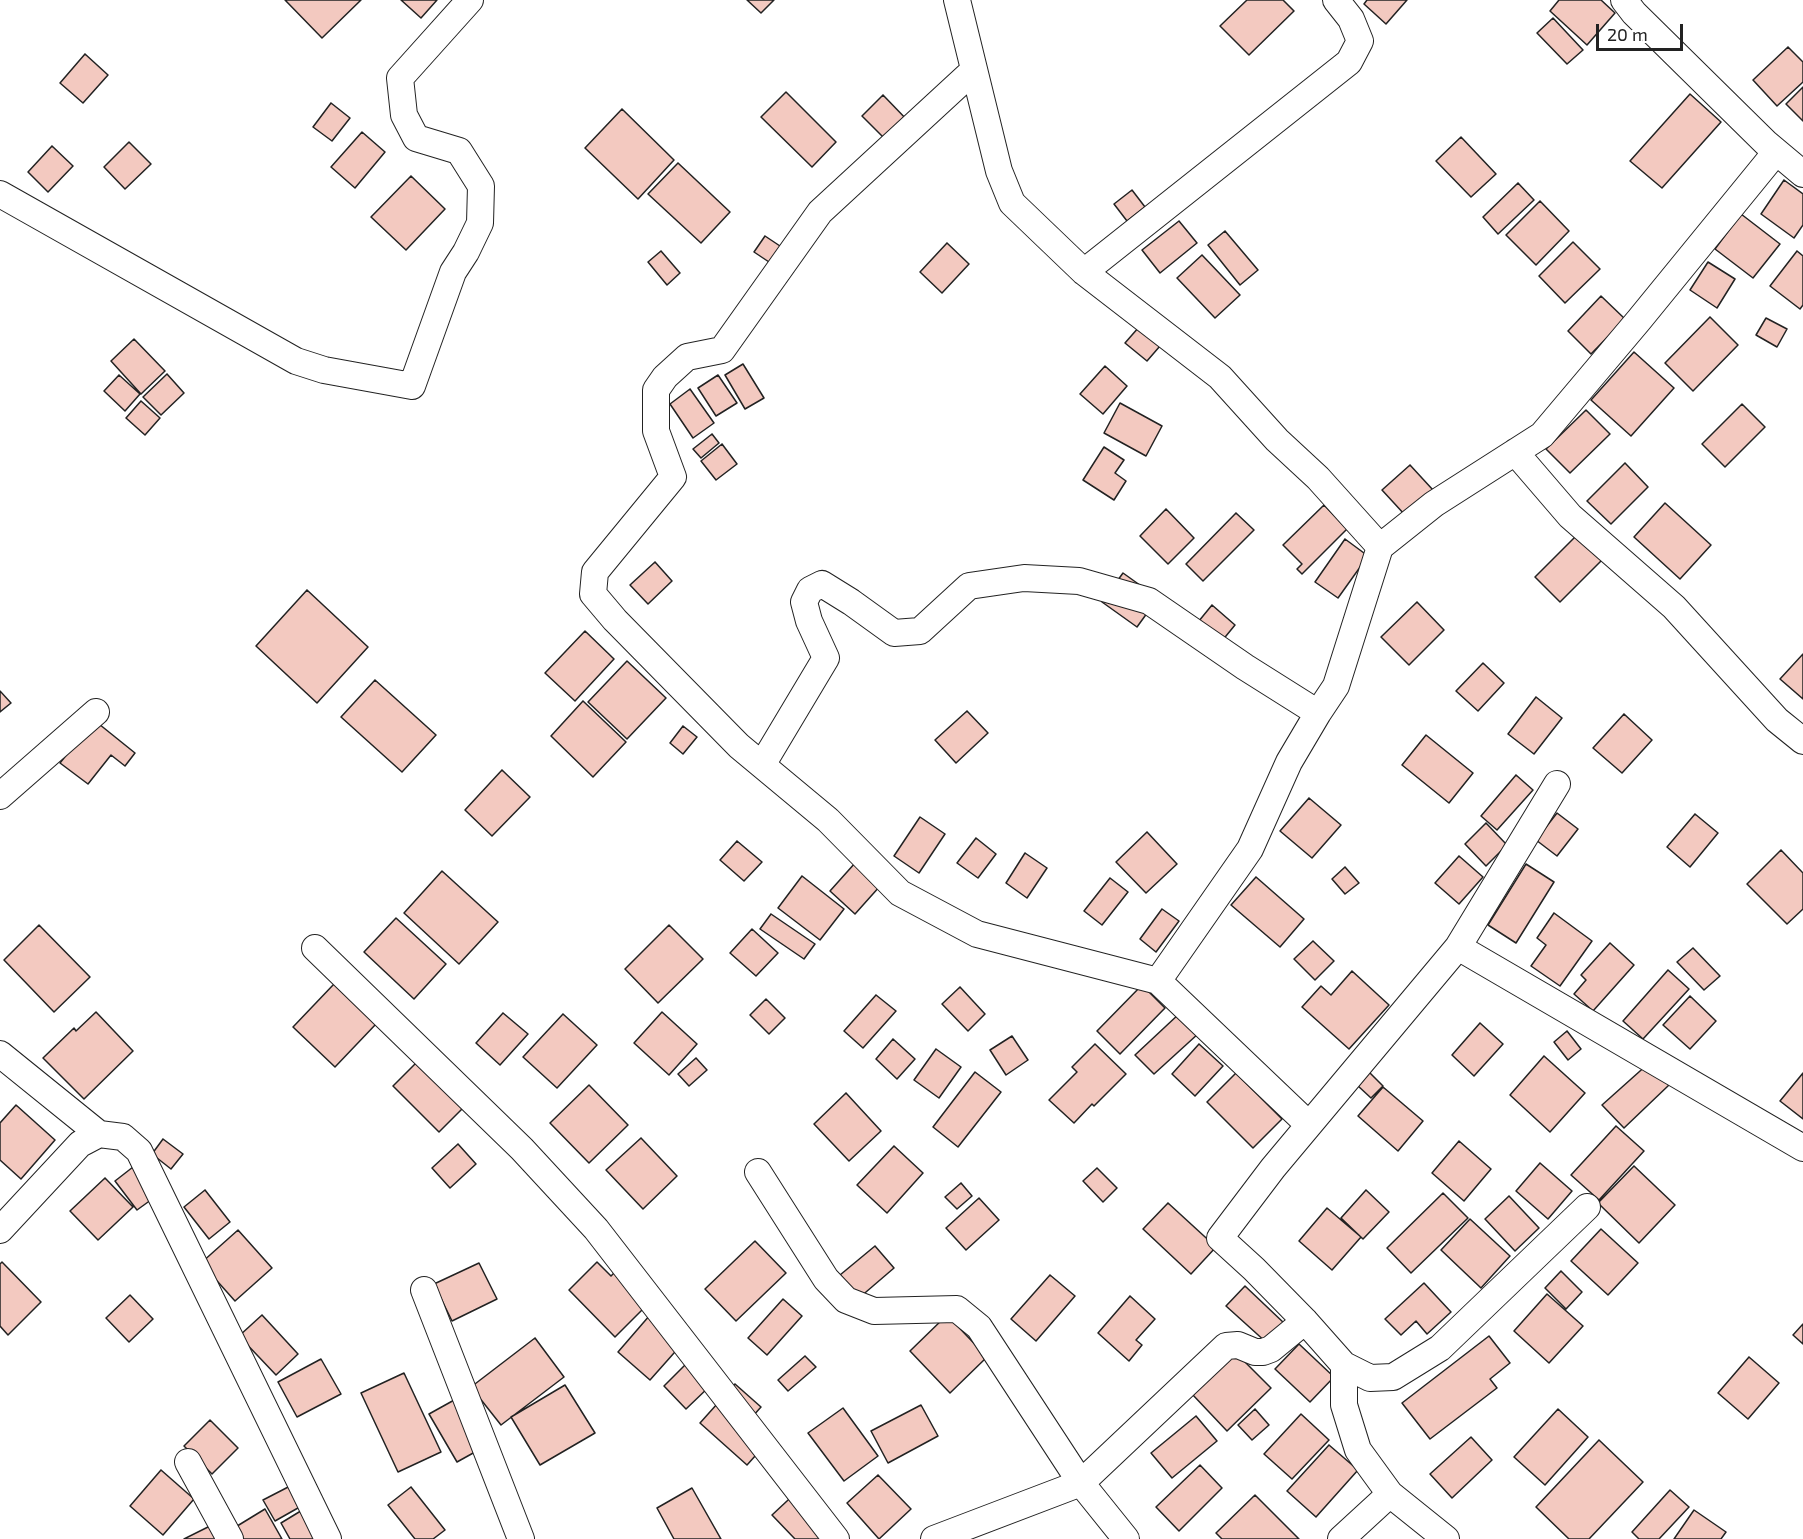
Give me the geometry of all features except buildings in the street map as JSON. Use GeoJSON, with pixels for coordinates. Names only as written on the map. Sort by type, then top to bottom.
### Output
{"type":"FeatureCollection","features":[{"type":"Feature","properties":{"kind":"street"},"geometry":{"type":"LineString","coordinates":[[0,194],[296,361],[324,370],[412,386],[453,272],[480,223],[481,186],[459,151],[416,138],[404,115],[400,78],[470,0]]}},
{"type":"Feature","properties":{"kind":"street"},"geometry":{"type":"LineString","coordinates":[[957,0],[999,171],[1012,203],[1084,272],[1220,377],[1277,440],[1318,478],[1380,547]]}},
{"type":"Feature","properties":{"kind":"street"},"geometry":{"type":"LineString","coordinates":[[1084,272],[1349,62],[1360,41],[1352,19],[1336,0]]}},
{"type":"Feature","properties":{"kind":"street"},"geometry":{"type":"LineString","coordinates":[[1624,0],[1634,13],[1776,152],[1803,174]]}},
{"type":"Feature","properties":{"kind":"street"},"geometry":{"type":"LineString","coordinates":[[974,70],[820,212],[722,350],[687,357],[665,377],[656,390],[656,431],[673,477],[595,572],[593,594],[615,620],[739,746],[828,820],[900,893],[977,934],[1158,981],[1309,1125]]}},
{"type":"Feature","properties":{"kind":"street"},"geometry":{"type":"LineString","coordinates":[[1158,981],[1250,849],[1289,762],[1336,686],[1380,547],[1434,504],[1542,435],[1639,321],[1776,152]]}},
{"type":"Feature","properties":{"kind":"street"},"geometry":{"type":"LineString","coordinates":[[1515,452],[1570,516],[1674,607],[1777,720],[1803,741]]}},
{"type":"Feature","properties":{"kind":"street"},"geometry":{"type":"LineString","coordinates":[[762,765],[826,658],[804,602],[810,590],[822,584],[894,633],[920,631],[969,586],[1024,578],[1079,581],[1149,601],[1245,667],[1318,713]]}},
{"type":"Feature","properties":{"kind":"street"},"geometry":{"type":"LineString","coordinates":[[0,796],[96,712]]}},
{"type":"Feature","properties":{"kind":"street"},"geometry":{"type":"LineString","coordinates":[[1557,784],[1458,947],[1273,1168],[1220,1238],[1305,1321],[1344,1365],[1370,1378],[1393,1377],[1440,1348],[1587,1207]]}},
{"type":"Feature","properties":{"kind":"street"},"geometry":{"type":"LineString","coordinates":[[1458,947],[1803,1148]]}},
{"type":"Feature","properties":{"kind":"street"},"geometry":{"type":"LineString","coordinates":[[315,948],[522,1149],[596,1229],[836,1539]]}},
{"type":"Feature","properties":{"kind":"street"},"geometry":{"type":"LineString","coordinates":[[0,1054],[99,1134],[123,1137],[139,1151],[328,1539]]}},
{"type":"Feature","properties":{"kind":"street"},"geometry":{"type":"LineString","coordinates":[[0,1230],[80,1144],[99,1134]]}},
{"type":"Feature","properties":{"kind":"street"},"geometry":{"type":"LineString","coordinates":[[758,1172],[826,1279],[846,1299],[874,1311],[957,1308],[979,1327],[1081,1483],[1126,1539]]}},
{"type":"Feature","properties":{"kind":"street"},"geometry":{"type":"LineString","coordinates":[[424,1290],[521,1539]]}},
{"type":"Feature","properties":{"kind":"street"},"geometry":{"type":"LineString","coordinates":[[934,1539],[1081,1483],[1226,1346],[1238,1346],[1255,1352],[1263,1352],[1305,1321]]}},
{"type":"Feature","properties":{"kind":"street"},"geometry":{"type":"LineString","coordinates":[[1344,1365],[1344,1405],[1358,1450],[1389,1494],[1446,1539]]}},
{"type":"Feature","properties":{"kind":"street"},"geometry":{"type":"LineString","coordinates":[[188,1462],[230,1539]]}},
{"type":"Feature","properties":{"kind":"street"},"geometry":{"type":"LineString","coordinates":[[1341,1539],[1389,1494]]}}]}
